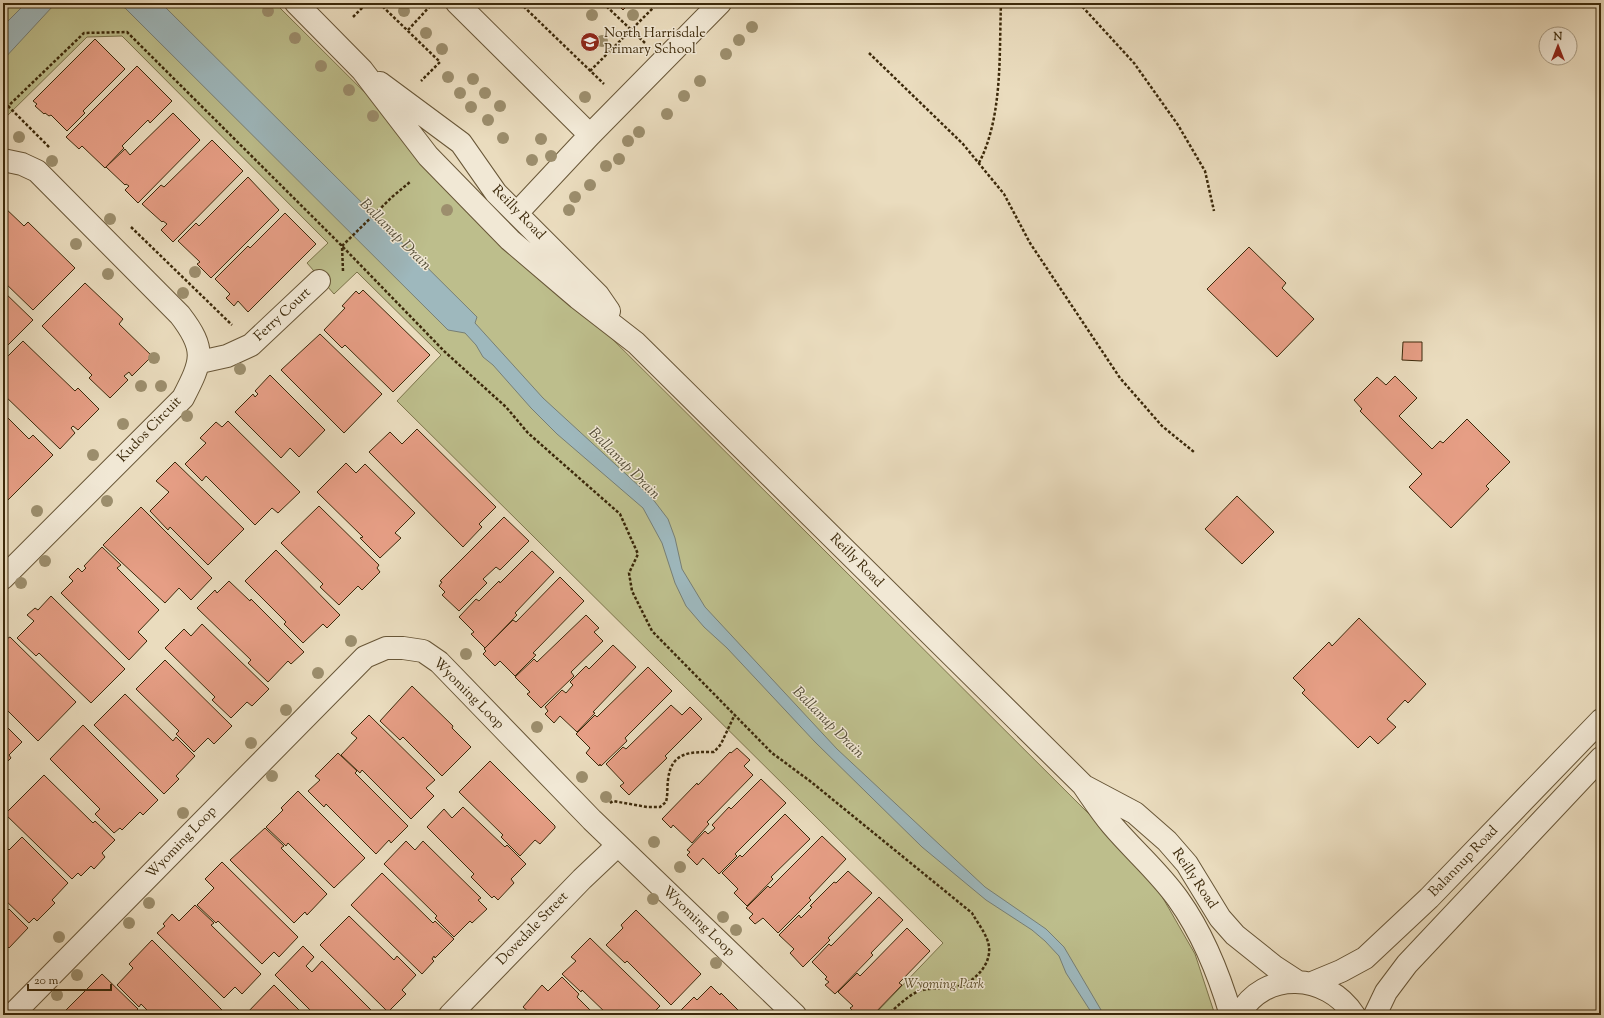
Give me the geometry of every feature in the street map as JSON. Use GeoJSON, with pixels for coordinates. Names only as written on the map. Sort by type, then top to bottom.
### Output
{"type":"FeatureCollection","features":[{"type":"Feature","properties":{"kind":"street","name":"Reilly Road"},"geometry":{"type":"LineString","coordinates":[[296,3],[362,70],[428,156],[504,234],[578,298],[628,337],[1083,786],[1112,825],[1162,879],[1194,924],[1213,963],[1224,991],[1231,1015]]}},
{"type":"Feature","properties":{"kind":"street"},"geometry":{"type":"LineString","coordinates":[[457,3],[590,135]]}},
{"type":"Feature","properties":{"kind":"street"},"geometry":{"type":"LineString","coordinates":[[517,213],[590,135],[720,3]]}},
{"type":"Feature","properties":{"kind":"street","name":"Reilly Road"},"geometry":{"type":"LineString","coordinates":[[362,70],[461,144],[496,193],[598,295],[628,337]]}},
{"type":"Feature","properties":{"kind":"street"},"geometry":{"type":"LineString","coordinates":[[3,160],[22,164],[36,171],[180,315],[193,332],[200,362]]}},
{"type":"Feature","properties":{"kind":"street","name":"Ferry Court"},"geometry":{"type":"LineString","coordinates":[[200,362],[227,356],[251,345],[319,281]]}},
{"type":"Feature","properties":{"kind":"street","name":"Kudos Circuit"},"geometry":{"type":"LineString","coordinates":[[3,578],[183,398],[200,362]]}},
{"type":"Feature","properties":{"kind":"street","name":"Wyoming Loop"},"geometry":{"type":"LineString","coordinates":[[12,1015],[365,657],[386,648],[403,648],[422,651],[439,662],[618,845],[795,1015]]}},
{"type":"Feature","properties":{"kind":"street","name":"Balannup Road"},"geometry":{"type":"LineString","coordinates":[[1305,982],[1341,971],[1365,958],[1429,898],[1601,720]]}},
{"type":"Feature","properties":{"kind":"street","name":"Balannup Road"},"geometry":{"type":"LineString","coordinates":[[1375,1015],[1386,992],[1407,964],[1601,758]]}},
{"type":"Feature","properties":{"kind":"street","name":"Reilly Road"},"geometry":{"type":"LineString","coordinates":[[1083,786],[1135,813],[1167,841],[1190,869],[1220,918],[1235,935],[1275,967],[1305,982],[1331,991],[1347,1004],[1354,1015]]}},
{"type":"Feature","properties":{"kind":"street","name":"Dovedale Street"},"geometry":{"type":"LineString","coordinates":[[450,1015],[582,879],[618,845]]}},
{"type":"Feature","properties":{"kind":"street"},"geometry":{"type":"LineString","coordinates":[[1239,1015],[1243,1008],[1257,994],[1274,985],[1305,982]]}},
{"type":"Feature","properties":{"kind":"path"},"geometry":{"type":"LineString","coordinates":[[353,17],[367,3]]}},
{"type":"Feature","properties":{"kind":"path"},"geometry":{"type":"LineString","coordinates":[[379,3],[440,62],[418,85]]}},
{"type":"Feature","properties":{"kind":"path"},"geometry":{"type":"LineString","coordinates":[[408,30],[434,3]]}},
{"type":"Feature","properties":{"kind":"path"},"geometry":{"type":"LineString","coordinates":[[520,3],[609,88]]}},
{"type":"Feature","properties":{"kind":"path"},"geometry":{"type":"LineString","coordinates":[[602,3],[664,60]]}},
{"type":"Feature","properties":{"kind":"path"},"geometry":{"type":"LineString","coordinates":[[590,71],[658,3]]}},
{"type":"Feature","properties":{"kind":"path"},"geometry":{"type":"LineString","coordinates":[[979,163],[988,145],[997,97],[1001,3]]}},
{"type":"Feature","properties":{"kind":"path"},"geometry":{"type":"LineString","coordinates":[[1079,3],[1134,63],[1178,126],[1205,171],[1214,211]]}},
{"type":"Feature","properties":{"kind":"path"},"geometry":{"type":"LineString","coordinates":[[3,111],[84,33],[126,32],[342,246],[444,352],[506,407],[528,433],[620,514],[638,554],[629,574],[632,591],[652,631],[772,753],[810,781],[972,913],[988,942],[989,949],[986,962],[976,977],[959,986],[932,988],[917,992],[887,1015]]}},
{"type":"Feature","properties":{"kind":"path"},"geometry":{"type":"LineString","coordinates":[[869,53],[963,144],[979,163],[1004,194],[1030,243],[1120,378],[1162,426],[1194,452]]}},
{"type":"Feature","properties":{"kind":"path"},"geometry":{"type":"LineString","coordinates":[[8,106],[53,150]]}},
{"type":"Feature","properties":{"kind":"path"},"geometry":{"type":"LineString","coordinates":[[342,246],[410,182]]}},
{"type":"Feature","properties":{"kind":"path"},"geometry":{"type":"LineString","coordinates":[[126,222],[251,345]]}},
{"type":"Feature","properties":{"kind":"path"},"geometry":{"type":"LineString","coordinates":[[342,246],[343,265]]}},
{"type":"Feature","properties":{"kind":"path"},"geometry":{"type":"LineString","coordinates":[[608,804],[613,801],[647,807],[660,807],[666,802],[669,773],[680,756],[690,752],[714,752],[721,744],[735,714]]}},
{"type":"Feature","properties":{"kind":"green space","name":"Wyoming Park"},"geometry":{"type":"Polygon","coordinates":[[[3,3],[275,3],[1091,816],[1156,886],[1195,954],[1215,1015],[874,1015],[943,943],[397,401],[441,355],[357,272],[334,294],[307,263],[328,243],[122,36],[87,37],[3,120],[3,3]]]}},
{"type":"Feature","properties":{"kind":"water"},"geometry":{"type":"Polygon","coordinates":[[[26,3],[60,3],[53,6],[3,60],[3,26],[26,3]]]}},
{"type":"Feature","properties":{"kind":"water"},"geometry":{"type":"Polygon","coordinates":[[[109,3],[161,3],[477,317],[475,323],[543,398],[652,498],[668,519],[675,538],[682,569],[705,607],[837,749],[985,887],[1046,929],[1064,947],[1104,1015],[1093,1015],[1066,973],[1059,956],[1045,941],[1032,930],[986,900],[922,847],[815,742],[727,648],[704,627],[686,606],[675,583],[662,543],[643,508],[557,434],[531,408],[493,365],[483,357],[476,345],[465,333],[448,330],[125,8],[109,3]]]}},
{"type":"Feature","properties":{"kind":"building"},"geometry":{"type":"Polygon","coordinates":[[[616,3],[630,3],[623,10],[616,3]]]}},
{"type":"Feature","properties":{"kind":"building"},"geometry":{"type":"Polygon","coordinates":[[[95,39],[125,69],[83,111],[85,113],[67,131],[51,115],[49,116],[45,113],[44,114],[35,106],[37,104],[33,101],[95,39]]]}},
{"type":"Feature","properties":{"kind":"building"},"geometry":{"type":"Polygon","coordinates":[[[137,66],[172,101],[150,123],[148,120],[122,146],[124,148],[105,168],[82,146],[79,149],[66,137],[137,66]]]}},
{"type":"Feature","properties":{"kind":"building"},"geometry":{"type":"Polygon","coordinates":[[[173,113],[200,140],[138,203],[125,190],[129,186],[126,184],[125,185],[106,167],[125,149],[130,155],[173,113]]]}},
{"type":"Feature","properties":{"kind":"building"},"geometry":{"type":"Polygon","coordinates":[[[212,140],[243,171],[173,242],[161,230],[167,224],[163,221],[162,222],[142,204],[161,185],[164,187],[212,140]]]}},
{"type":"Feature","properties":{"kind":"building"},"geometry":{"type":"Polygon","coordinates":[[[248,177],[279,210],[211,278],[197,264],[200,262],[178,241],[196,223],[199,226],[248,177]]]}},
{"type":"Feature","properties":{"kind":"building"},"geometry":{"type":"Polygon","coordinates":[[[3,206],[24,226],[28,222],[75,268],[33,310],[3,281],[3,206]]]}},
{"type":"Feature","properties":{"kind":"building"},"geometry":{"type":"Polygon","coordinates":[[[285,213],[316,244],[248,312],[238,301],[234,306],[226,298],[230,294],[215,279],[248,246],[250,248],[285,213]]]}},
{"type":"Feature","properties":{"kind":"building"},"geometry":{"type":"Polygon","coordinates":[[[1249,247],[1286,283],[1282,288],[1314,319],[1277,357],[1207,289],[1249,247]]]}},
{"type":"Feature","properties":{"kind":"building"},"geometry":{"type":"Polygon","coordinates":[[[85,283],[123,319],[119,324],[152,356],[132,376],[129,372],[124,376],[128,380],[110,398],[89,378],[92,375],[42,326],[85,283]]]}},
{"type":"Feature","properties":{"kind":"building"},"geometry":{"type":"Polygon","coordinates":[[[363,290],[430,355],[393,392],[345,345],[342,348],[324,330],[345,308],[342,306],[356,291],[359,294],[363,290]]]}},
{"type":"Feature","properties":{"kind":"building"},"geometry":{"type":"Polygon","coordinates":[[[3,291],[33,320],[3,350],[3,291]]]}},
{"type":"Feature","properties":{"kind":"building"},"geometry":{"type":"Polygon","coordinates":[[[320,334],[382,394],[344,433],[281,370],[320,334]]]}},
{"type":"Feature","properties":{"kind":"building"},"geometry":{"type":"Polygon","coordinates":[[[23,341],[75,391],[78,388],[99,409],[78,430],[73,426],[71,428],[75,433],[60,449],[3,394],[3,361],[23,341]]]}},
{"type":"Feature","properties":{"kind":"building"},"geometry":{"type":"Polygon","coordinates":[[[1403,342],[1422,342],[1422,361],[1402,360],[1403,342]]]}},
{"type":"Feature","properties":{"kind":"building"},"geometry":{"type":"Polygon","coordinates":[[[270,375],[325,430],[299,457],[290,448],[281,458],[235,412],[253,394],[255,397],[258,394],[255,391],[270,375]]]}},
{"type":"Feature","properties":{"kind":"building"},"geometry":{"type":"Polygon","coordinates":[[[1395,376],[1417,398],[1399,416],[1432,449],[1440,441],[1443,443],[1467,419],[1510,462],[1486,486],[1489,489],[1451,528],[1409,487],[1422,474],[1360,411],[1362,409],[1354,400],[1377,377],[1386,385],[1395,376]]]}},
{"type":"Feature","properties":{"kind":"building"},"geometry":{"type":"Polygon","coordinates":[[[3,413],[29,439],[33,435],[53,455],[6,502],[3,499],[3,413]]]}},
{"type":"Feature","properties":{"kind":"building"},"geometry":{"type":"Polygon","coordinates":[[[228,421],[300,492],[278,513],[272,508],[255,525],[206,476],[202,481],[185,464],[206,443],[200,438],[216,422],[222,427],[228,421]]]}},
{"type":"Feature","properties":{"kind":"building"},"geometry":{"type":"Polygon","coordinates":[[[417,429],[496,507],[479,524],[482,527],[463,547],[369,452],[390,432],[402,444],[417,429]]]}},
{"type":"Feature","properties":{"kind":"building"},"geometry":{"type":"Polygon","coordinates":[[[175,462],[244,529],[208,565],[170,527],[168,530],[150,511],[169,492],[156,481],[175,462]]]}},
{"type":"Feature","properties":{"kind":"building"},"geometry":{"type":"Polygon","coordinates":[[[346,463],[356,473],[365,464],[415,513],[395,533],[401,538],[380,558],[360,538],[363,537],[317,492],[346,463]]]}},
{"type":"Feature","properties":{"kind":"building"},"geometry":{"type":"Polygon","coordinates":[[[1237,496],[1274,532],[1242,564],[1205,529],[1237,496]]]}},
{"type":"Feature","properties":{"kind":"building"},"geometry":{"type":"Polygon","coordinates":[[[319,506],[379,565],[377,568],[380,572],[362,590],[358,586],[339,605],[320,587],[323,584],[281,543],[319,506]]]}},
{"type":"Feature","properties":{"kind":"building"},"geometry":{"type":"Polygon","coordinates":[[[141,507],[212,578],[191,600],[179,588],[165,603],[103,545],[141,507]]]}},
{"type":"Feature","properties":{"kind":"building"},"geometry":{"type":"Polygon","coordinates":[[[504,517],[529,541],[500,570],[496,567],[483,579],[487,583],[459,611],[442,595],[445,592],[439,586],[442,582],[440,581],[504,517]]]}},
{"type":"Feature","properties":{"kind":"building"},"geometry":{"type":"Polygon","coordinates":[[[102,547],[121,565],[117,568],[159,610],[138,632],[147,641],[129,660],[61,593],[73,581],[69,577],[78,568],[82,572],[86,568],[84,566],[102,547]]]}},
{"type":"Feature","properties":{"kind":"building"},"geometry":{"type":"Polygon","coordinates":[[[276,550],[340,615],[327,628],[323,624],[303,643],[284,624],[286,622],[245,581],[276,550]]]}},
{"type":"Feature","properties":{"kind":"building"},"geometry":{"type":"Polygon","coordinates":[[[532,551],[554,572],[515,613],[517,615],[485,648],[471,634],[474,632],[459,617],[476,599],[479,601],[499,581],[500,583],[532,551]]]}},
{"type":"Feature","properties":{"kind":"building"},"geometry":{"type":"Polygon","coordinates":[[[560,577],[584,601],[533,653],[536,655],[515,676],[500,661],[495,666],[483,654],[486,651],[484,649],[513,620],[516,622],[560,577]]]}},
{"type":"Feature","properties":{"kind":"building"},"geometry":{"type":"Polygon","coordinates":[[[229,581],[250,601],[251,599],[304,652],[291,664],[288,661],[268,682],[248,663],[251,660],[197,608],[215,590],[217,593],[229,581]]]}},
{"type":"Feature","properties":{"kind":"building"},"geometry":{"type":"Polygon","coordinates":[[[51,596],[125,669],[91,703],[39,653],[36,656],[17,638],[34,621],[27,615],[35,608],[38,610],[51,596]]]}},
{"type":"Feature","properties":{"kind":"building"},"geometry":{"type":"Polygon","coordinates":[[[586,615],[599,628],[594,632],[603,641],[571,672],[574,676],[541,708],[527,694],[530,692],[515,677],[534,659],[537,662],[586,615]]]}},
{"type":"Feature","properties":{"kind":"building"},"geometry":{"type":"Polygon","coordinates":[[[1359,618],[1426,684],[1408,703],[1405,700],[1387,719],[1396,727],[1378,744],[1370,736],[1358,748],[1302,693],[1305,690],[1293,678],[1329,642],[1332,646],[1359,618]]]}},
{"type":"Feature","properties":{"kind":"building"},"geometry":{"type":"Polygon","coordinates":[[[202,624],[269,689],[252,706],[247,702],[231,718],[212,700],[215,697],[165,648],[184,629],[191,636],[202,624]]]}},
{"type":"Feature","properties":{"kind":"building"},"geometry":{"type":"Polygon","coordinates":[[[10,637],[76,702],[38,741],[3,706],[3,641],[10,637]]]}},
{"type":"Feature","properties":{"kind":"building"},"geometry":{"type":"Polygon","coordinates":[[[613,645],[636,667],[593,712],[595,713],[577,732],[560,716],[554,723],[545,714],[548,711],[545,707],[562,690],[566,693],[573,685],[570,682],[586,666],[589,669],[613,645]]]}},
{"type":"Feature","properties":{"kind":"building"},"geometry":{"type":"Polygon","coordinates":[[[165,660],[232,726],[214,744],[208,738],[194,752],[176,734],[179,731],[136,689],[165,660]]]}},
{"type":"Feature","properties":{"kind":"building"},"geometry":{"type":"Polygon","coordinates":[[[648,667],[672,691],[625,738],[627,741],[601,766],[600,764],[599,766],[586,753],[590,748],[576,734],[595,715],[597,717],[648,667]]]}},
{"type":"Feature","properties":{"kind":"building"},"geometry":{"type":"Polygon","coordinates":[[[412,686],[453,726],[452,728],[471,747],[442,776],[403,737],[400,740],[380,721],[412,686]]]}},
{"type":"Feature","properties":{"kind":"building"},"geometry":{"type":"Polygon","coordinates":[[[125,694],[173,741],[176,737],[195,756],[176,776],[179,779],[164,794],[94,725],[125,694]]]}},
{"type":"Feature","properties":{"kind":"building"},"geometry":{"type":"Polygon","coordinates":[[[671,705],[682,715],[690,707],[702,719],[665,756],[667,758],[629,795],[620,786],[624,783],[606,764],[623,747],[626,749],[671,705]]]}},
{"type":"Feature","properties":{"kind":"building"},"geometry":{"type":"Polygon","coordinates":[[[369,715],[435,780],[426,788],[434,796],[411,819],[362,770],[360,773],[341,755],[357,738],[351,733],[369,715]]]}},
{"type":"Feature","properties":{"kind":"building"},"geometry":{"type":"Polygon","coordinates":[[[3,723],[22,742],[9,755],[11,758],[3,766],[3,723]]]}},
{"type":"Feature","properties":{"kind":"building"},"geometry":{"type":"Polygon","coordinates":[[[83,725],[158,800],[143,815],[140,812],[122,830],[120,828],[114,833],[95,814],[100,809],[50,759],[83,725]]]}},
{"type":"Feature","properties":{"kind":"building"},"geometry":{"type":"Polygon","coordinates":[[[737,748],[750,760],[744,766],[753,775],[707,822],[709,824],[692,843],[673,825],[671,828],[662,819],[697,783],[698,785],[730,752],[731,753],[737,748]]]}},
{"type":"Feature","properties":{"kind":"building"},"geometry":{"type":"Polygon","coordinates":[[[338,753],[357,771],[355,773],[408,826],[391,843],[389,840],[376,854],[326,804],[324,807],[308,791],[320,780],[315,776],[338,753]]]}},
{"type":"Feature","properties":{"kind":"building"},"geometry":{"type":"Polygon","coordinates":[[[490,761],[555,826],[555,828],[540,844],[535,840],[520,856],[501,837],[503,835],[459,792],[490,761]]]}},
{"type":"Feature","properties":{"kind":"building"},"geometry":{"type":"Polygon","coordinates":[[[44,775],[93,823],[95,821],[115,840],[102,853],[105,857],[94,869],[91,866],[81,876],[78,873],[72,879],[5,814],[44,775]]]}},
{"type":"Feature","properties":{"kind":"building"},"geometry":{"type":"Polygon","coordinates":[[[761,779],[786,803],[735,854],[737,856],[719,874],[703,858],[697,865],[687,855],[690,852],[687,850],[705,831],[708,834],[715,828],[712,825],[729,807],[731,809],[761,779]]]}},
{"type":"Feature","properties":{"kind":"building"},"geometry":{"type":"Polygon","coordinates":[[[298,791],[365,858],[334,888],[288,843],[286,846],[266,827],[283,810],[281,808],[298,791]]]}},
{"type":"Feature","properties":{"kind":"building"},"geometry":{"type":"Polygon","coordinates":[[[463,807],[505,847],[507,845],[526,864],[511,879],[514,883],[498,900],[494,896],[492,898],[471,877],[474,874],[427,827],[444,809],[452,818],[463,807]]]}},
{"type":"Feature","properties":{"kind":"building"},"geometry":{"type":"Polygon","coordinates":[[[785,814],[810,839],[771,877],[773,879],[747,906],[734,893],[738,889],[722,873],[740,855],[742,857],[785,814]]]}},
{"type":"Feature","properties":{"kind":"building"},"geometry":{"type":"Polygon","coordinates":[[[265,828],[284,846],[281,848],[327,894],[307,915],[305,912],[294,923],[230,860],[265,828]]]}},
{"type":"Feature","properties":{"kind":"building"},"geometry":{"type":"Polygon","coordinates":[[[822,836],[846,859],[809,898],[811,900],[778,933],[763,918],[755,924],[749,918],[753,914],[746,908],[768,886],[770,888],[822,836]]]}},
{"type":"Feature","properties":{"kind":"building"},"geometry":{"type":"Polygon","coordinates":[[[22,837],[68,883],[52,900],[55,903],[37,921],[34,918],[29,923],[3,898],[3,844],[9,850],[22,837]]]}},
{"type":"Feature","properties":{"kind":"building"},"geometry":{"type":"Polygon","coordinates":[[[406,841],[415,850],[423,841],[481,898],[478,900],[487,909],[472,923],[470,921],[454,937],[435,918],[437,916],[384,864],[406,841]]]}},
{"type":"Feature","properties":{"kind":"building"},"geometry":{"type":"Polygon","coordinates":[[[222,862],[298,937],[279,957],[274,952],[262,964],[218,921],[216,923],[197,905],[214,888],[205,879],[222,862]]]}},
{"type":"Feature","properties":{"kind":"building"},"geometry":{"type":"Polygon","coordinates":[[[848,871],[872,893],[828,938],[830,940],[803,967],[790,953],[794,949],[779,935],[799,915],[801,918],[812,907],[810,906],[834,882],[836,883],[848,871]]]}},
{"type":"Feature","properties":{"kind":"building"},"geometry":{"type":"Polygon","coordinates":[[[382,873],[433,923],[435,921],[454,939],[435,958],[434,956],[432,959],[434,961],[422,974],[351,905],[382,873]]]}},
{"type":"Feature","properties":{"kind":"building"},"geometry":{"type":"Polygon","coordinates":[[[879,897],[903,920],[871,953],[873,955],[835,994],[825,985],[829,982],[825,979],[827,977],[812,962],[829,944],[831,946],[879,897]]]}},
{"type":"Feature","properties":{"kind":"building"},"geometry":{"type":"Polygon","coordinates":[[[195,905],[214,923],[211,925],[261,974],[242,994],[235,987],[224,998],[157,933],[165,926],[163,924],[172,914],[179,921],[195,905]]]}},
{"type":"Feature","properties":{"kind":"building"},"geometry":{"type":"Polygon","coordinates":[[[9,909],[28,928],[9,948],[7,946],[3,950],[3,910],[6,912],[9,909]]]}},
{"type":"Feature","properties":{"kind":"building"},"geometry":{"type":"Polygon","coordinates":[[[636,910],[701,974],[671,1005],[627,961],[625,963],[606,945],[623,928],[621,925],[636,910]]]}},
{"type":"Feature","properties":{"kind":"building"},"geometry":{"type":"Polygon","coordinates":[[[349,916],[394,960],[397,956],[416,975],[402,990],[406,994],[388,1012],[320,945],[349,916]]]}},
{"type":"Feature","properties":{"kind":"building"},"geometry":{"type":"Polygon","coordinates":[[[907,928],[930,951],[899,983],[902,985],[873,1015],[854,1015],[855,1013],[850,1008],[853,1006],[838,992],[857,973],[860,976],[907,928]]]}},
{"type":"Feature","properties":{"kind":"building"},"geometry":{"type":"Polygon","coordinates":[[[590,938],[660,1006],[651,1015],[608,1015],[582,990],[581,992],[562,974],[576,961],[571,957],[590,938]]]}},
{"type":"Feature","properties":{"kind":"building"},"geometry":{"type":"Polygon","coordinates":[[[152,940],[224,1012],[221,1015],[152,1015],[141,1004],[139,1007],[117,985],[133,968],[129,964],[152,940]]]}},
{"type":"Feature","properties":{"kind":"building"},"geometry":{"type":"Polygon","coordinates":[[[303,946],[314,957],[306,966],[312,972],[322,961],[376,1015],[315,1015],[275,975],[303,946]]]}},
{"type":"Feature","properties":{"kind":"building"},"geometry":{"type":"Polygon","coordinates":[[[102,974],[138,1009],[132,1015],[62,1014],[102,974]]]}},
{"type":"Feature","properties":{"kind":"building"},"geometry":{"type":"Polygon","coordinates":[[[562,977],[579,994],[577,997],[595,1015],[532,1015],[523,1007],[542,985],[548,991],[562,977]]]}},
{"type":"Feature","properties":{"kind":"building"},"geometry":{"type":"Polygon","coordinates":[[[274,985],[304,1015],[245,1015],[274,985]]]}},
{"type":"Feature","properties":{"kind":"building"},"geometry":{"type":"Polygon","coordinates":[[[711,986],[720,995],[721,993],[743,1015],[684,1015],[680,1011],[694,997],[697,1000],[711,986]]]}},
{"type":"Feature","properties":{"kind":"place","name":"North Harrisdale Primary School"},"geometry":{"type":"Point","coordinates":[590,42]}},
{"type":"Feature","properties":{"kind":"water label","name":"Ballanup Drain"},"geometry":{"type":"Point","coordinates":[395,235]}},
{"type":"Feature","properties":{"kind":"water label","name":"Ballanup Drain"},"geometry":{"type":"Point","coordinates":[624,464]}},
{"type":"Feature","properties":{"kind":"water label","name":"Ballanup Drain"},"geometry":{"type":"Point","coordinates":[828,723]}}]}
